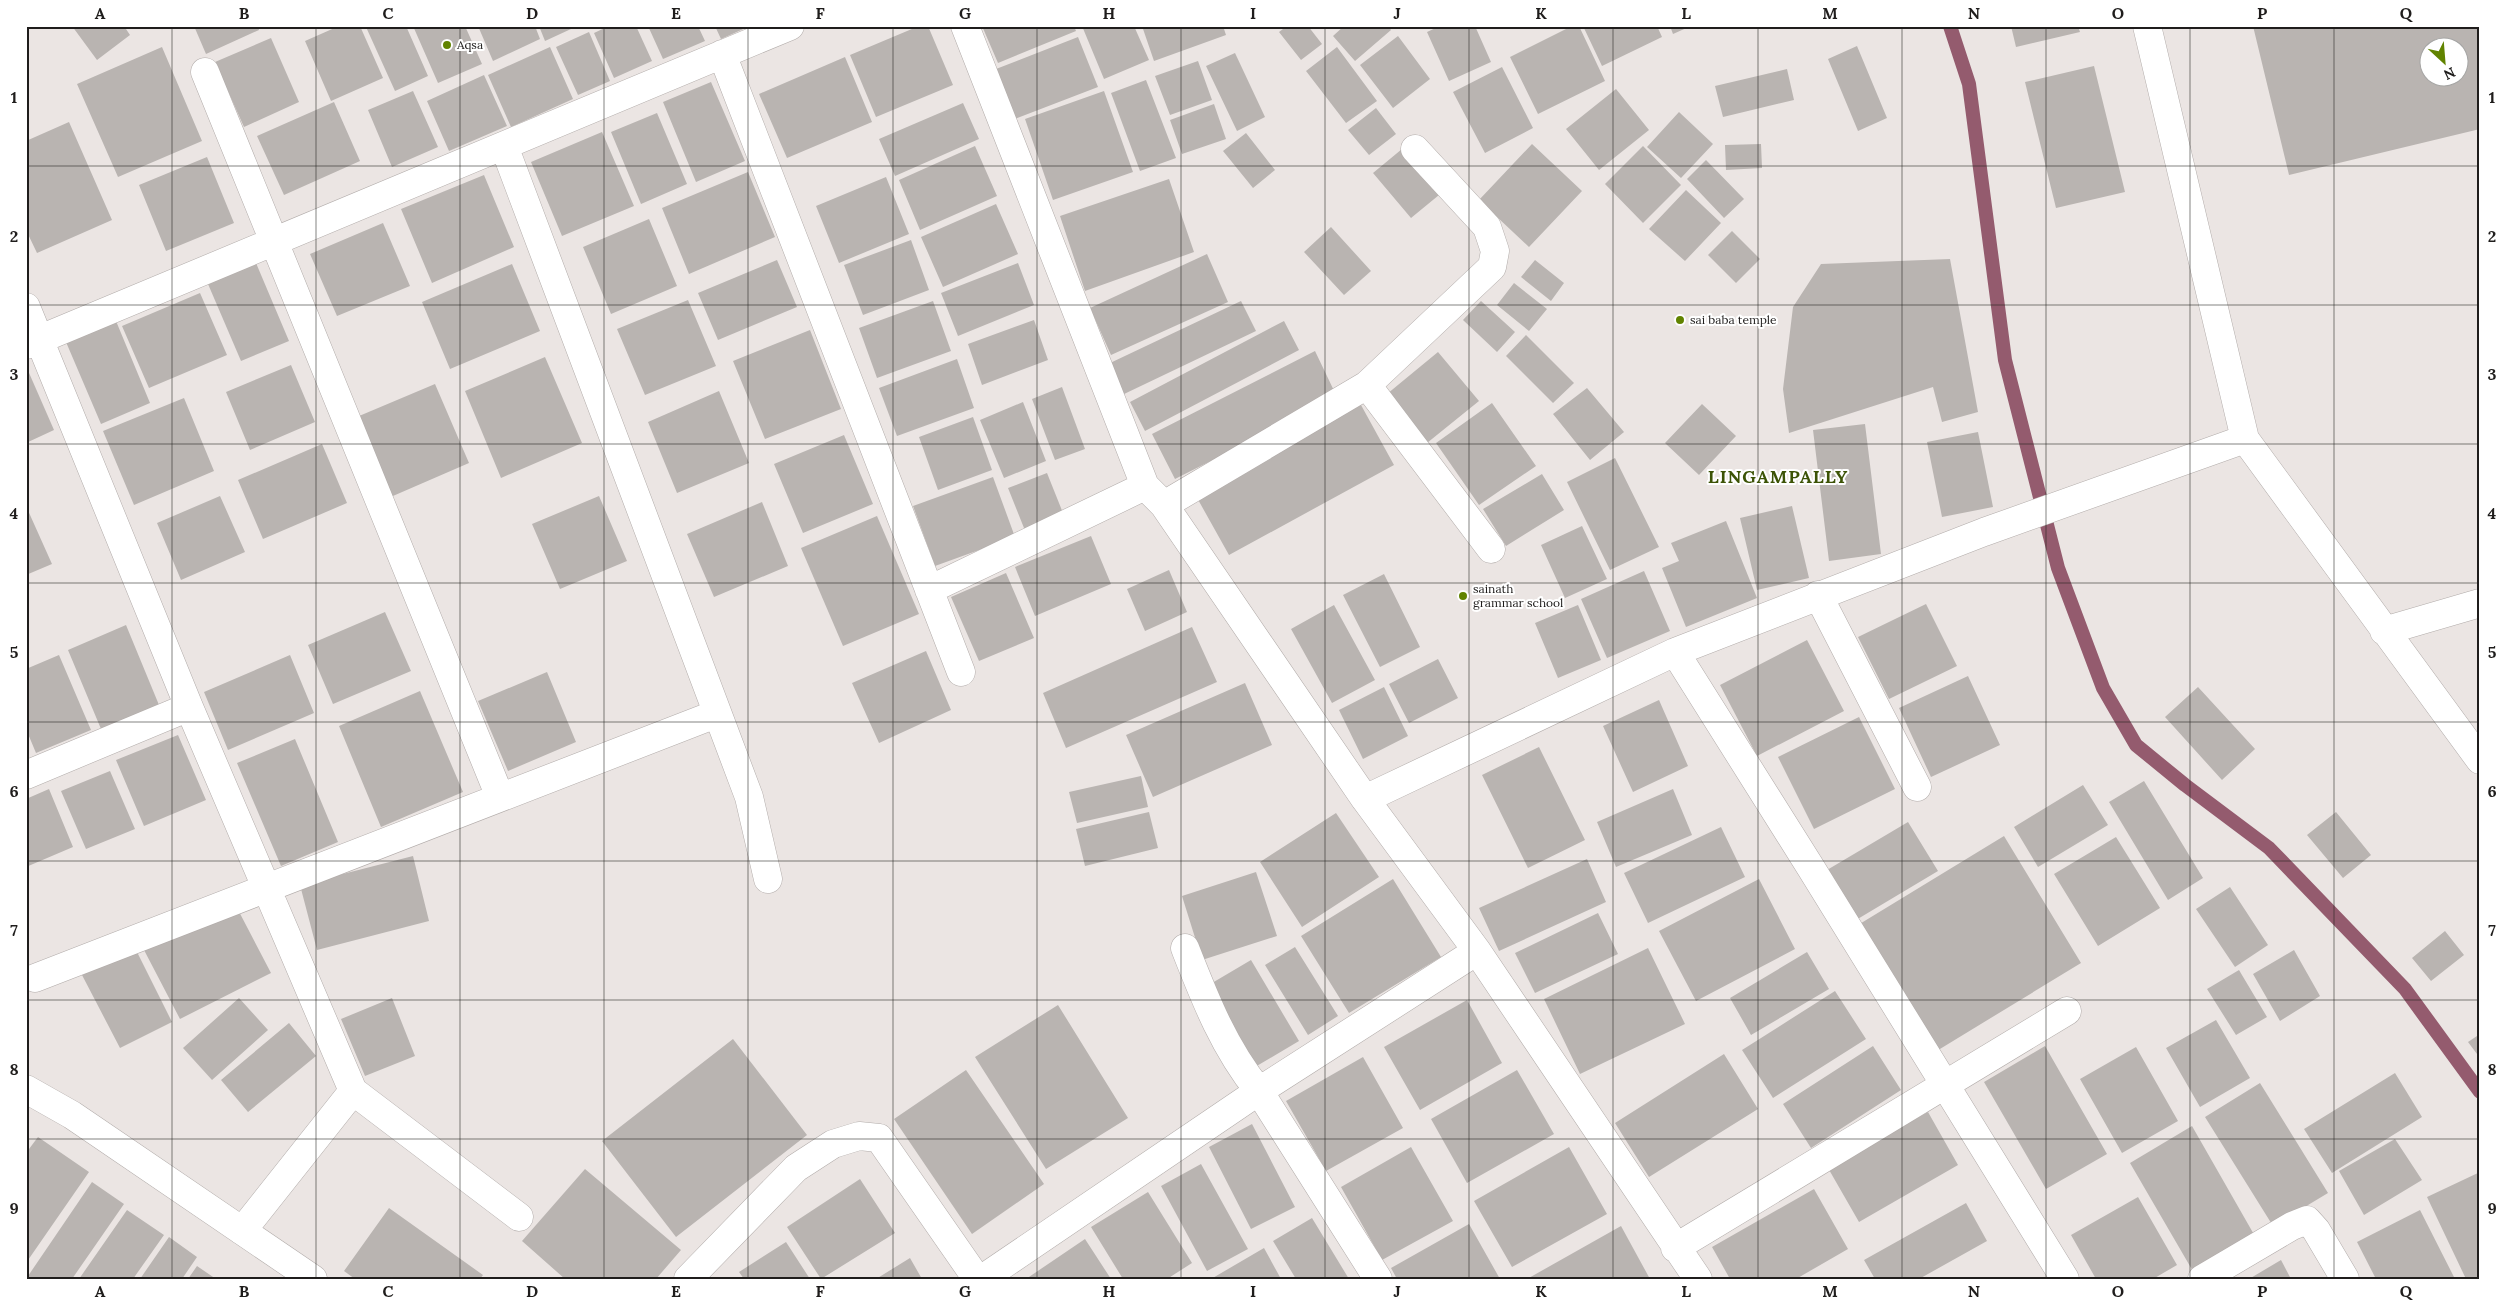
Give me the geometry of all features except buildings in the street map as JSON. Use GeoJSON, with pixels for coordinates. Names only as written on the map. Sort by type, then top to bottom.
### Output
{"type":"FeatureCollection","features":[{"type":"Feature","properties":{"kind":"street"},"geometry":{"type":"LineString","coordinates":[[33,342],[790,26]]}},
{"type":"Feature","properties":{"kind":"street"},"geometry":{"type":"LineString","coordinates":[[965,26],[1154,495],[1364,799],[1477,951],[1675,1248],[1698,1279]]}},
{"type":"Feature","properties":{"kind":"street"},"geometry":{"type":"LineString","coordinates":[[2147,26],[2245,439],[2384,632],[2480,760]]}},
{"type":"Feature","properties":{"kind":"street"},"geometry":{"type":"LineString","coordinates":[[722,54],[961,672]]}},
{"type":"Feature","properties":{"kind":"street"},"geometry":{"type":"LineString","coordinates":[[205,72],[500,797]]}},
{"type":"Feature","properties":{"kind":"street"},"geometry":{"type":"LineString","coordinates":[[504,146],[716,714],[749,797],[768,879]]}},
{"type":"Feature","properties":{"kind":"street"},"geometry":{"type":"LineString","coordinates":[[929,590],[1154,495],[1367,385],[1492,267],[1495,252],[1487,227],[1415,149]]}},
{"type":"Feature","properties":{"kind":"street"},"geometry":{"type":"LineString","coordinates":[[26,307],[33,342],[353,1091],[519,1217]]}},
{"type":"Feature","properties":{"kind":"street"},"geometry":{"type":"LineString","coordinates":[[1367,385],[1490,549]]}},
{"type":"Feature","properties":{"kind":"street"},"geometry":{"type":"LineString","coordinates":[[1364,799],[1675,652],[1984,532],[2074,502],[2245,439]]}},
{"type":"Feature","properties":{"kind":"street"},"geometry":{"type":"LineString","coordinates":[[1818,595],[1917,787]]}},
{"type":"Feature","properties":{"kind":"street"},"geometry":{"type":"LineString","coordinates":[[2384,632],[2480,603]]}},
{"type":"Feature","properties":{"kind":"street"},"geometry":{"type":"LineString","coordinates":[[1675,652],[2065,1279]]}},
{"type":"Feature","properties":{"kind":"street"},"geometry":{"type":"LineString","coordinates":[[26,775],[189,707]]}},
{"type":"Feature","properties":{"kind":"street"},"geometry":{"type":"LineString","coordinates":[[35,978],[716,714]]}},
{"type":"Feature","properties":{"kind":"street"},"geometry":{"type":"LineString","coordinates":[[1185,948],[1210,1012],[1240,1067],[1259,1091],[1378,1279]]}},
{"type":"Feature","properties":{"kind":"street"},"geometry":{"type":"LineString","coordinates":[[982,1279],[1259,1091],[1477,951]]}},
{"type":"Feature","properties":{"kind":"street"},"geometry":{"type":"LineString","coordinates":[[1675,1248],[2066,1010]]}},
{"type":"Feature","properties":{"kind":"street"},"geometry":{"type":"LineString","coordinates":[[26,1089],[72,1115],[313,1279]]}},
{"type":"Feature","properties":{"kind":"street"},"geometry":{"type":"LineString","coordinates":[[242,1231],[353,1091]]}},
{"type":"Feature","properties":{"kind":"street"},"geometry":{"type":"LineString","coordinates":[[688,1279],[796,1168],[833,1144],[859,1136],[879,1138],[977,1279]]}},
{"type":"Feature","properties":{"kind":"street"},"geometry":{"type":"LineString","coordinates":[[2202,1279],[2292,1226],[2307,1220],[2316,1230],[2345,1279]]}},
{"type":"Feature","properties":{"kind":"waterway"},"geometry":{"type":"LineString","coordinates":[[1950,26],[1969,84],[2005,360],[2058,568],[2103,688],[2136,745],[2185,785],[2269,848],[2405,989],[2480,1092]]}},
{"type":"Feature","properties":{"kind":"place","name":"Aqsa"},"geometry":{"type":"Point","coordinates":[447,45]}},
{"type":"Feature","properties":{"kind":"place","name":"sai baba temple"},"geometry":{"type":"Point","coordinates":[1680,320]}},
{"type":"Feature","properties":{"kind":"place","name":"sainath grammar school"},"geometry":{"type":"Point","coordinates":[1463,596]}},
{"type":"Feature","properties":{"kind":"district","name":"LINGAMPALLY"},"geometry":{"type":"Point","coordinates":[1778,477]}}]}
